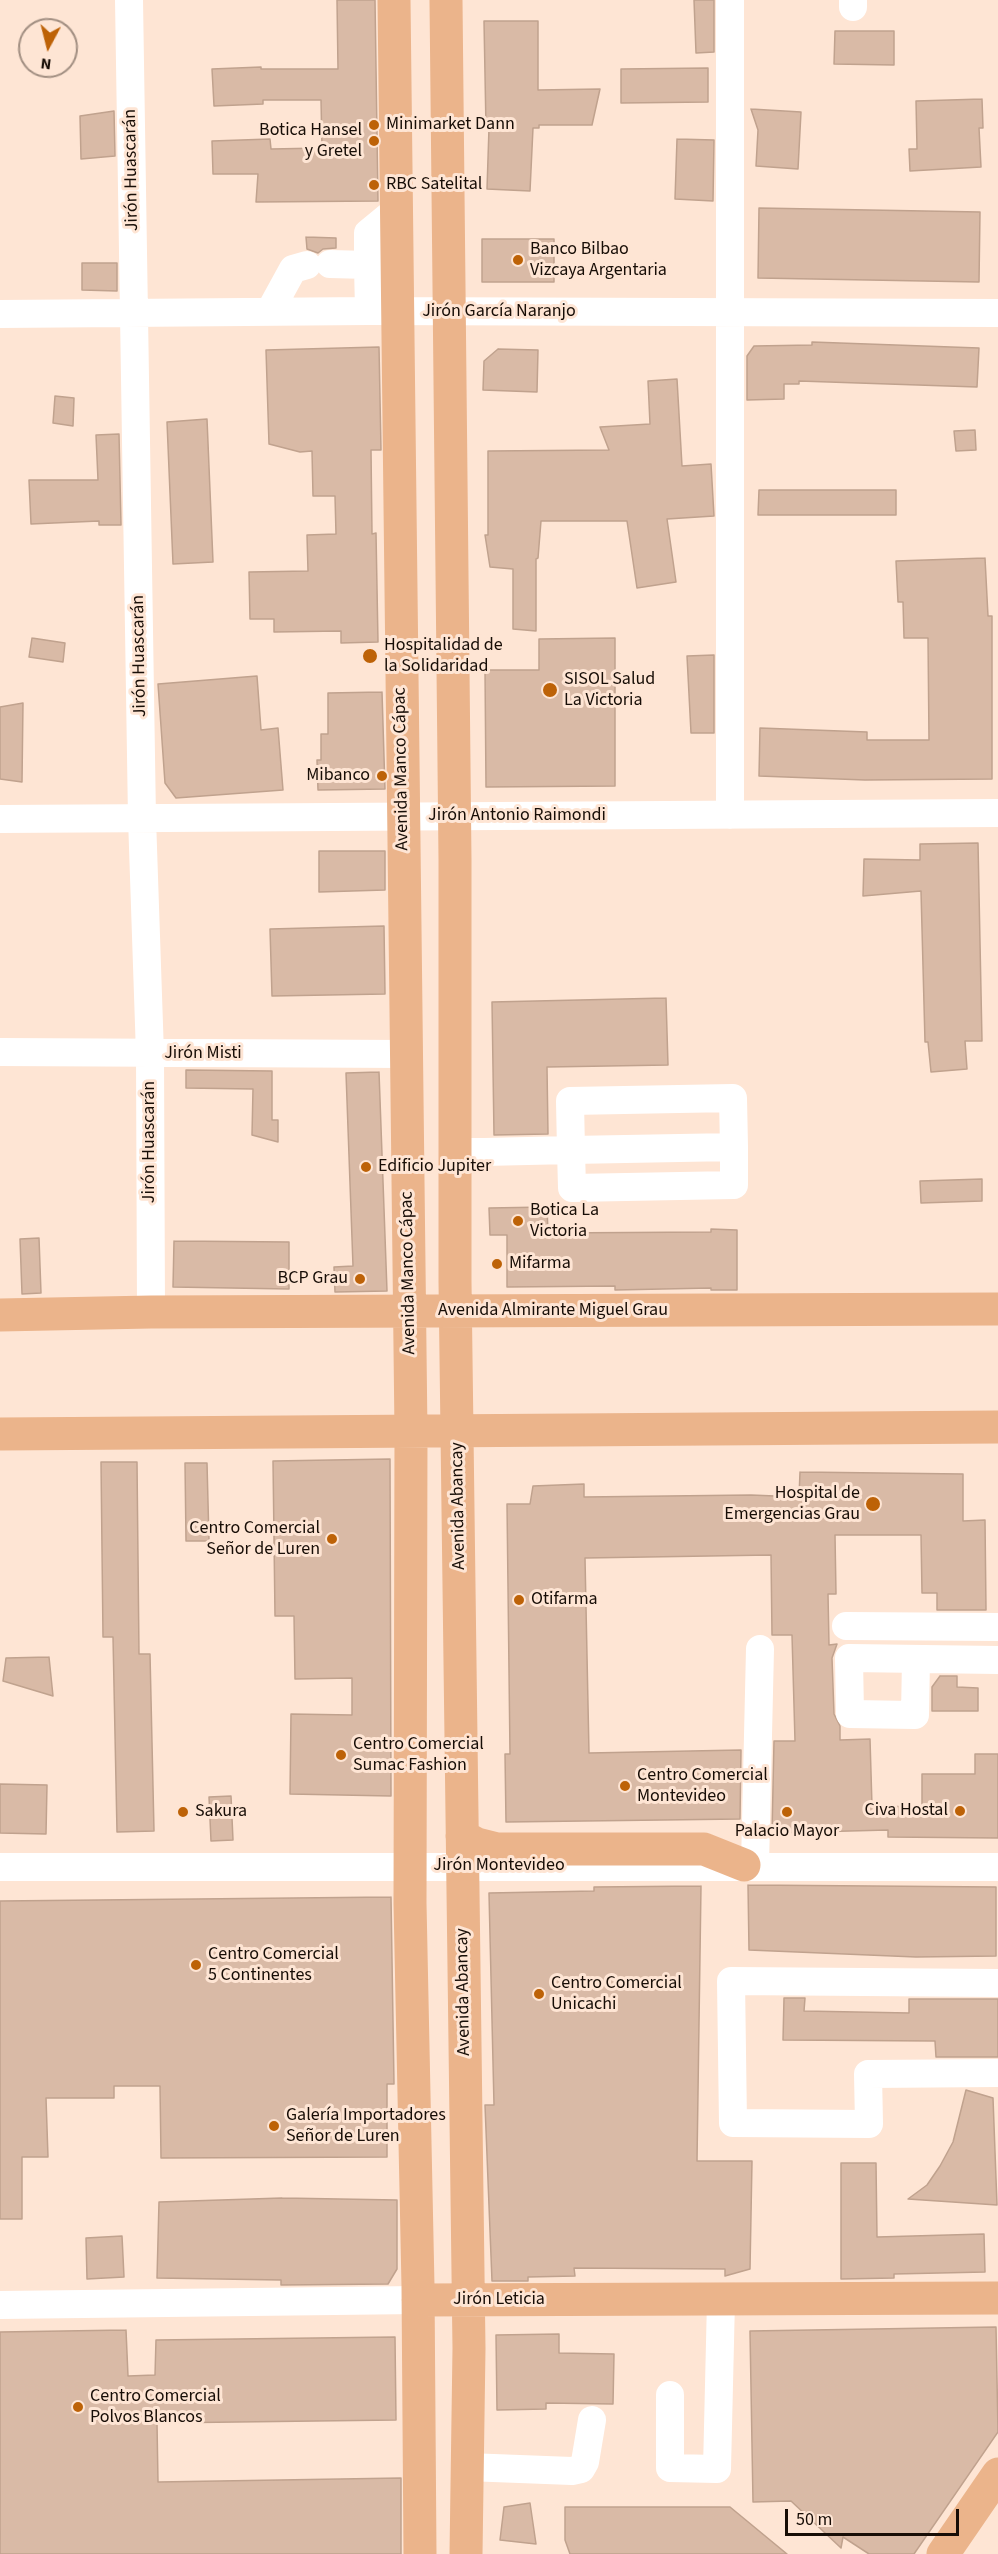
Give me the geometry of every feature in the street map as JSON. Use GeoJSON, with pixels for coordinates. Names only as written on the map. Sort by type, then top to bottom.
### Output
{"type":"FeatureCollection","features":[{"type":"Feature","properties":{"kind":"main road","name":"Avenida Manco Cápac"},"geometry":{"type":"LineString","coordinates":[[394,0],[396,210],[388,302],[402,817],[411,1426]]}},
{"type":"Feature","properties":{"kind":"main road"},"geometry":{"type":"LineString","coordinates":[[446,0],[458,1426]]}},
{"type":"Feature","properties":{"kind":"main road","name":"Avenida Almirante Miguel Grau"},"geometry":{"type":"LineString","coordinates":[[0,1315],[151,1312],[410,1325],[456,1325],[998,1309]]}},
{"type":"Feature","properties":{"kind":"main road"},"geometry":{"type":"LineString","coordinates":[[411,1426],[410,1867],[420,2554]]}},
{"type":"Feature","properties":{"kind":"main road"},"geometry":{"type":"LineString","coordinates":[[0,1434],[411,1426],[998,1427]]}},
{"type":"Feature","properties":{"kind":"main road","name":"Avenida Abancay"},"geometry":{"type":"LineString","coordinates":[[458,1426],[468,2300],[466,2554]]}},
{"type":"Feature","properties":{"kind":"main road"},"geometry":{"type":"LineString","coordinates":[[462,1851],[477,1844],[497,1849],[704,1849],[749,1865]]}},
{"type":"Feature","properties":{"kind":"main road","name":"Jirón Leticia"},"geometry":{"type":"LineString","coordinates":[[418,2300],[998,2298]]}},
{"type":"Feature","properties":{"kind":"main road"},"geometry":{"type":"LineString","coordinates":[[943,2554],[998,2474]]}},
{"type":"Feature","properties":{"kind":"street","name":"Jirón Huascarán"},"geometry":{"type":"LineString","coordinates":[[129,0],[142,818],[150,1054],[151,1312]]}},
{"type":"Feature","properties":{"kind":"street"},"geometry":{"type":"LineString","coordinates":[[730,0],[730,815]]}},
{"type":"Feature","properties":{"kind":"street"},"geometry":{"type":"LineString","coordinates":[[388,302],[368,266],[368,233],[396,210]]}},
{"type":"Feature","properties":{"kind":"street"},"geometry":{"type":"LineString","coordinates":[[270,311],[293,269],[318,264],[368,266]]}},
{"type":"Feature","properties":{"kind":"street"},"geometry":{"type":"LineString","coordinates":[[368,266],[388,302]]}},
{"type":"Feature","properties":{"kind":"street","name":"Jirón García Naranjo"},"geometry":{"type":"LineString","coordinates":[[0,314],[270,311],[388,302],[449,312],[998,313]]}},
{"type":"Feature","properties":{"kind":"street","name":"Jirón Antonio Raimondi"},"geometry":{"type":"LineString","coordinates":[[0,819],[998,813]]}},
{"type":"Feature","properties":{"kind":"street","name":"Jirón Misti"},"geometry":{"type":"LineString","coordinates":[[0,1052],[406,1054]]}},
{"type":"Feature","properties":{"kind":"street"},"geometry":{"type":"LineString","coordinates":[[733,1098],[735,1185],[572,1188],[571,1150],[570,1101],[733,1098]]}},
{"type":"Feature","properties":{"kind":"street"},"geometry":{"type":"LineString","coordinates":[[455,1152],[734,1147]]}},
{"type":"Feature","properties":{"kind":"street"},"geometry":{"type":"LineString","coordinates":[[846,1626],[998,1627]]}},
{"type":"Feature","properties":{"kind":"street"},"geometry":{"type":"LineString","coordinates":[[760,1649],[749,1865],[998,1867]]}},
{"type":"Feature","properties":{"kind":"street"},"geometry":{"type":"LineString","coordinates":[[915,1659],[998,1660]]}},
{"type":"Feature","properties":{"kind":"street","name":"Jirón Montevideo"},"geometry":{"type":"LineString","coordinates":[[0,1867],[410,1867],[462,1851]]}},
{"type":"Feature","properties":{"kind":"street"},"geometry":{"type":"LineString","coordinates":[[998,1983],[731,1981],[733,2124],[869,2124],[868,2074],[998,2073]]}},
{"type":"Feature","properties":{"kind":"street","name":"Jirón Leticia"},"geometry":{"type":"LineString","coordinates":[[0,2305],[418,2300]]}},
{"type":"Feature","properties":{"kind":"street"},"geometry":{"type":"LineString","coordinates":[[670,2396],[670,2468],[717,2469],[721,2300]]}},
{"type":"Feature","properties":{"kind":"street"},"geometry":{"type":"LineString","coordinates":[[467,2467],[572,2471],[581,2469],[585,2463],[592,2420]]}},
{"type":"Feature","properties":{"kind":"building"},"geometry":{"type":"Polygon","coordinates":[[[337,0],[375,0],[378,201],[256,202],[258,174],[213,174],[212,141],[270,139],[271,149],[322,148],[321,100],[263,100],[263,104],[214,106],[212,69],[261,67],[261,69],[338,69],[337,0]]]}},
{"type":"Feature","properties":{"kind":"building"},"geometry":{"type":"Polygon","coordinates":[[[694,0],[714,0],[714,52],[696,53],[694,0]]]}},
{"type":"Feature","properties":{"kind":"building"},"geometry":{"type":"Polygon","coordinates":[[[484,21],[538,21],[538,90],[600,89],[592,125],[539,125],[539,128],[533,128],[530,191],[487,189],[489,128],[486,128],[484,21]]]}},
{"type":"Feature","properties":{"kind":"building"},"geometry":{"type":"Polygon","coordinates":[[[835,31],[894,31],[894,65],[834,64],[835,31]]]}},
{"type":"Feature","properties":{"kind":"building"},"geometry":{"type":"Polygon","coordinates":[[[708,68],[708,102],[621,103],[621,69],[708,68]]]}},
{"type":"Feature","properties":{"kind":"building"},"geometry":{"type":"Polygon","coordinates":[[[982,99],[983,128],[979,128],[981,167],[910,171],[909,149],[917,149],[916,101],[982,99]]]}},
{"type":"Feature","properties":{"kind":"building"},"geometry":{"type":"Polygon","coordinates":[[[751,109],[801,112],[798,169],[756,166],[758,130],[751,109]]]}},
{"type":"Feature","properties":{"kind":"building"},"geometry":{"type":"Polygon","coordinates":[[[114,111],[115,156],[81,159],[80,116],[114,111]]]}},
{"type":"Feature","properties":{"kind":"building"},"geometry":{"type":"Polygon","coordinates":[[[677,139],[714,140],[713,201],[675,199],[677,139]]]}},
{"type":"Feature","properties":{"kind":"building"},"geometry":{"type":"Polygon","coordinates":[[[759,208],[980,212],[979,282],[758,278],[759,208]]]}},
{"type":"Feature","properties":{"kind":"building"},"geometry":{"type":"Polygon","coordinates":[[[306,237],[336,238],[336,248],[323,249],[318,253],[307,249],[306,237]]]}},
{"type":"Feature","properties":{"kind":"building","name":"Banco Bilbao Vizcaya Argentaria"},"geometry":{"type":"Polygon","coordinates":[[[482,239],[554,239],[554,282],[482,282],[482,239]]]}},
{"type":"Feature","properties":{"kind":"building"},"geometry":{"type":"Polygon","coordinates":[[[82,263],[117,263],[117,291],[82,290],[82,263]]]}},
{"type":"Feature","properties":{"kind":"building"},"geometry":{"type":"Polygon","coordinates":[[[812,342],[979,348],[977,387],[799,381],[799,384],[784,384],[784,399],[747,400],[747,356],[754,346],[812,345],[812,342]]]}},
{"type":"Feature","properties":{"kind":"building"},"geometry":{"type":"Polygon","coordinates":[[[379,347],[381,450],[371,450],[372,534],[376,533],[378,642],[341,643],[341,631],[274,632],[274,619],[250,619],[249,572],[308,571],[307,535],[336,534],[335,496],[313,496],[312,451],[300,452],[269,444],[266,350],[379,347]]]}},
{"type":"Feature","properties":{"kind":"building"},"geometry":{"type":"Polygon","coordinates":[[[498,349],[538,350],[537,392],[483,390],[484,361],[498,349]]]}},
{"type":"Feature","properties":{"kind":"building"},"geometry":{"type":"Polygon","coordinates":[[[677,379],[682,466],[711,464],[714,516],[667,519],[676,582],[637,588],[627,521],[541,521],[538,558],[536,559],[536,631],[513,629],[513,569],[490,567],[485,535],[488,535],[488,451],[609,450],[600,427],[650,424],[648,381],[677,379]]]}},
{"type":"Feature","properties":{"kind":"building"},"geometry":{"type":"Polygon","coordinates":[[[55,396],[74,398],[73,426],[53,423],[55,396]]]}},
{"type":"Feature","properties":{"kind":"building"},"geometry":{"type":"Polygon","coordinates":[[[207,419],[213,562],[173,564],[167,422],[207,419]]]}},
{"type":"Feature","properties":{"kind":"building"},"geometry":{"type":"Polygon","coordinates":[[[975,430],[976,450],[956,451],[954,431],[975,430]]]}},
{"type":"Feature","properties":{"kind":"building"},"geometry":{"type":"Polygon","coordinates":[[[119,434],[121,525],[99,525],[99,521],[31,524],[29,480],[98,480],[96,435],[119,434]]]}},
{"type":"Feature","properties":{"kind":"building"},"geometry":{"type":"Polygon","coordinates":[[[759,490],[896,490],[896,515],[758,515],[759,490]]]}},
{"type":"Feature","properties":{"kind":"building"},"geometry":{"type":"Polygon","coordinates":[[[985,558],[988,616],[992,616],[992,779],[865,780],[759,776],[760,728],[867,732],[867,740],[929,740],[928,638],[904,638],[903,602],[898,602],[896,561],[985,558]]]}},
{"type":"Feature","properties":{"kind":"building"},"geometry":{"type":"Polygon","coordinates":[[[32,638],[65,643],[63,662],[29,657],[32,638]]]}},
{"type":"Feature","properties":{"kind":"building"},"geometry":{"type":"Polygon","coordinates":[[[615,638],[615,786],[486,787],[485,670],[539,670],[539,639],[615,638]]]}},
{"type":"Feature","properties":{"kind":"building"},"geometry":{"type":"Polygon","coordinates":[[[714,655],[714,733],[691,733],[687,656],[714,655]]]}},
{"type":"Feature","properties":{"kind":"building"},"geometry":{"type":"Polygon","coordinates":[[[257,676],[261,730],[278,728],[283,790],[176,798],[165,783],[158,684],[257,676]]]}},
{"type":"Feature","properties":{"kind":"building"},"geometry":{"type":"Polygon","coordinates":[[[382,692],[385,789],[318,790],[317,760],[321,760],[321,734],[328,734],[328,693],[382,692]]]}},
{"type":"Feature","properties":{"kind":"building"},"geometry":{"type":"Polygon","coordinates":[[[23,703],[22,782],[0,779],[0,707],[23,703]]]}},
{"type":"Feature","properties":{"kind":"building"},"geometry":{"type":"Polygon","coordinates":[[[978,843],[982,1041],[965,1041],[967,1069],[931,1072],[928,1042],[925,1042],[921,891],[863,896],[864,859],[920,860],[920,844],[978,843]]]}},
{"type":"Feature","properties":{"kind":"building"},"geometry":{"type":"Polygon","coordinates":[[[319,851],[385,851],[385,890],[319,892],[319,851]]]}},
{"type":"Feature","properties":{"kind":"building"},"geometry":{"type":"Polygon","coordinates":[[[384,926],[385,994],[272,996],[270,929],[384,926]]]}},
{"type":"Feature","properties":{"kind":"building"},"geometry":{"type":"Polygon","coordinates":[[[666,998],[668,1065],[547,1067],[548,1134],[494,1135],[492,1002],[666,998]]]}},
{"type":"Feature","properties":{"kind":"building"},"geometry":{"type":"Polygon","coordinates":[[[186,1070],[272,1071],[272,1120],[278,1120],[278,1142],[252,1135],[253,1089],[186,1088],[186,1070]]]}},
{"type":"Feature","properties":{"kind":"building","name":"Edificio Jupiter"},"geometry":{"type":"Polygon","coordinates":[[[379,1072],[387,1291],[335,1292],[334,1267],[353,1266],[346,1073],[379,1072]]]}},
{"type":"Feature","properties":{"kind":"building"},"geometry":{"type":"Polygon","coordinates":[[[982,1179],[982,1201],[921,1203],[920,1181],[982,1179]]]}},
{"type":"Feature","properties":{"kind":"building"},"geometry":{"type":"Polygon","coordinates":[[[547,1207],[548,1233],[737,1230],[737,1290],[711,1290],[711,1288],[615,1290],[615,1286],[507,1287],[507,1235],[490,1235],[489,1208],[547,1207]]]}},
{"type":"Feature","properties":{"kind":"building"},"geometry":{"type":"Polygon","coordinates":[[[39,1238],[41,1293],[22,1294],[20,1239],[39,1238]]]}},
{"type":"Feature","properties":{"kind":"building"},"geometry":{"type":"Polygon","coordinates":[[[174,1241],[289,1242],[289,1289],[173,1287],[174,1241]]]}},
{"type":"Feature","properties":{"kind":"building","name":"Centro Comercial Señor de Luren"},"geometry":{"type":"Polygon","coordinates":[[[390,1459],[391,1796],[290,1794],[291,1714],[352,1715],[352,1678],[295,1679],[294,1616],[275,1616],[273,1461],[390,1459]]]}},
{"type":"Feature","properties":{"kind":"building"},"geometry":{"type":"Polygon","coordinates":[[[101,1462],[137,1462],[139,1654],[150,1654],[154,1831],[117,1832],[113,1637],[103,1637],[101,1462]]]}},
{"type":"Feature","properties":{"kind":"building"},"geometry":{"type":"Polygon","coordinates":[[[185,1463],[207,1463],[209,1541],[186,1541],[185,1463]]]}},
{"type":"Feature","properties":{"kind":"building"},"geometry":{"type":"Polygon","coordinates":[[[800,1472],[963,1474],[963,1521],[985,1520],[986,1610],[937,1610],[937,1593],[922,1593],[921,1535],[835,1535],[836,1594],[828,1594],[829,1645],[837,1644],[832,1658],[834,1714],[840,1726],[840,1740],[870,1739],[872,1806],[922,1807],[922,1774],[975,1774],[975,1754],[998,1754],[998,1838],[888,1837],[888,1830],[772,1833],[774,1741],[795,1741],[792,1635],[772,1635],[771,1555],[585,1558],[589,1753],[741,1750],[740,1819],[506,1822],[505,1754],[510,1754],[507,1504],[530,1504],[533,1486],[584,1484],[584,1497],[751,1495],[799,1497],[800,1472]]]}},
{"type":"Feature","properties":{"kind":"building"},"geometry":{"type":"Polygon","coordinates":[[[49,1657],[53,1696],[3,1681],[6,1658],[49,1657]]]}},
{"type":"Feature","properties":{"kind":"building"},"geometry":{"type":"Polygon","coordinates":[[[940,1676],[957,1676],[957,1687],[978,1688],[978,1711],[932,1711],[932,1687],[940,1676]]]}},
{"type":"Feature","properties":{"kind":"building"},"geometry":{"type":"Polygon","coordinates":[[[0,1784],[47,1785],[46,1834],[0,1833],[0,1784]]]}},
{"type":"Feature","properties":{"kind":"building"},"geometry":{"type":"Polygon","coordinates":[[[231,1796],[233,1840],[211,1841],[209,1797],[231,1796]]]}},
{"type":"Feature","properties":{"kind":"building"},"geometry":{"type":"Polygon","coordinates":[[[748,1885],[996,1887],[996,1956],[916,1957],[749,1950],[748,1885]]]}},
{"type":"Feature","properties":{"kind":"building"},"geometry":{"type":"Polygon","coordinates":[[[701,1886],[697,2161],[752,2161],[750,2269],[725,2276],[725,2269],[574,2268],[575,2276],[528,2277],[528,2281],[492,2281],[485,2105],[494,2105],[489,1893],[594,1891],[594,1887],[701,1886]]]}},
{"type":"Feature","properties":{"kind":"building","name":"Centro Comercial 5 Continentes"},"geometry":{"type":"Polygon","coordinates":[[[391,1897],[394,2084],[387,2084],[387,2157],[161,2158],[160,2086],[114,2086],[114,2098],[46,2098],[48,2157],[22,2157],[22,2219],[0,2219],[0,1901],[391,1897]]]}},
{"type":"Feature","properties":{"kind":"building"},"geometry":{"type":"Polygon","coordinates":[[[784,1998],[805,1998],[804,2011],[909,2013],[909,1999],[998,1999],[998,2057],[936,2057],[935,2041],[783,2040],[784,1998]]]}},
{"type":"Feature","properties":{"kind":"building"},"geometry":{"type":"Polygon","coordinates":[[[966,2090],[993,2098],[997,2205],[908,2199],[927,2185],[953,2142],[966,2090]]]}},
{"type":"Feature","properties":{"kind":"building"},"geometry":{"type":"Polygon","coordinates":[[[841,2163],[876,2163],[877,2237],[984,2234],[985,2272],[894,2274],[894,2278],[841,2279],[841,2163]]]}},
{"type":"Feature","properties":{"kind":"building"},"geometry":{"type":"Polygon","coordinates":[[[282,2198],[397,2200],[397,2269],[388,2284],[281,2285],[281,2280],[157,2278],[159,2202],[282,2198]]]}},
{"type":"Feature","properties":{"kind":"building"},"geometry":{"type":"Polygon","coordinates":[[[122,2236],[124,2277],[87,2279],[86,2238],[122,2236]]]}},
{"type":"Feature","properties":{"kind":"building"},"geometry":{"type":"Polygon","coordinates":[[[996,2327],[998,2432],[914,2554],[869,2554],[843,2537],[841,2548],[791,2501],[753,2502],[750,2331],[996,2327]]]}},
{"type":"Feature","properties":{"kind":"building"},"geometry":{"type":"Polygon","coordinates":[[[126,2330],[128,2376],[155,2375],[156,2340],[395,2337],[396,2420],[157,2423],[158,2482],[401,2478],[401,2554],[0,2554],[0,2332],[126,2330]]]}},
{"type":"Feature","properties":{"kind":"building"},"geometry":{"type":"Polygon","coordinates":[[[559,2334],[559,2353],[614,2354],[613,2404],[546,2403],[546,2409],[497,2410],[496,2335],[559,2334]]]}},
{"type":"Feature","properties":{"kind":"building"},"geometry":{"type":"Polygon","coordinates":[[[530,2503],[536,2544],[500,2540],[504,2507],[530,2503]]]}},
{"type":"Feature","properties":{"kind":"building"},"geometry":{"type":"Polygon","coordinates":[[[565,2507],[730,2507],[787,2554],[570,2554],[565,2540],[565,2507]]]}},
{"type":"Feature","properties":{"kind":"place","name":"Minimarket Dann"},"geometry":{"type":"Point","coordinates":[374,125]}},
{"type":"Feature","properties":{"kind":"place","name":"Botica Hansel y Gretel"},"geometry":{"type":"Point","coordinates":[374,141]}},
{"type":"Feature","properties":{"kind":"place","name":"RBC Satelital"},"geometry":{"type":"Point","coordinates":[374,185]}},
{"type":"Feature","properties":{"kind":"place","name":"Banco Bilbao Vizcaya Argentaria"},"geometry":{"type":"Point","coordinates":[518,260]}},
{"type":"Feature","properties":{"kind":"place","name":"Hospitalidad de la Solidaridad"},"geometry":{"type":"Point","coordinates":[370,656]}},
{"type":"Feature","properties":{"kind":"place","name":"SISOL Salud La Victoria"},"geometry":{"type":"Point","coordinates":[550,690]}},
{"type":"Feature","properties":{"kind":"place","name":"Mibanco"},"geometry":{"type":"Point","coordinates":[382,776]}},
{"type":"Feature","properties":{"kind":"place","name":"Edificio Jupiter"},"geometry":{"type":"Point","coordinates":[366,1167]}},
{"type":"Feature","properties":{"kind":"place","name":"Botica La Victoria"},"geometry":{"type":"Point","coordinates":[518,1221]}},
{"type":"Feature","properties":{"kind":"place","name":"Mifarma"},"geometry":{"type":"Point","coordinates":[497,1264]}},
{"type":"Feature","properties":{"kind":"place","name":"BCP Grau"},"geometry":{"type":"Point","coordinates":[360,1279]}},
{"type":"Feature","properties":{"kind":"place","name":"Hospital de Emergencias Grau"},"geometry":{"type":"Point","coordinates":[873,1504]}},
{"type":"Feature","properties":{"kind":"place","name":"Centro Comercial Señor de Luren"},"geometry":{"type":"Point","coordinates":[332,1539]}},
{"type":"Feature","properties":{"kind":"place","name":"Otifarma"},"geometry":{"type":"Point","coordinates":[519,1600]}},
{"type":"Feature","properties":{"kind":"place","name":"Centro Comercial Sumac Fashion"},"geometry":{"type":"Point","coordinates":[341,1755]}},
{"type":"Feature","properties":{"kind":"place","name":"Centro Comercial Montevideo"},"geometry":{"type":"Point","coordinates":[625,1786]}},
{"type":"Feature","properties":{"kind":"place","name":"Civa Hostal"},"geometry":{"type":"Point","coordinates":[960,1811]}},
{"type":"Feature","properties":{"kind":"place","name":"Sakura"},"geometry":{"type":"Point","coordinates":[183,1812]}},
{"type":"Feature","properties":{"kind":"place","name":"Palacio Mayor"},"geometry":{"type":"Point","coordinates":[787,1812]}},
{"type":"Feature","properties":{"kind":"place","name":"Centro Comercial 5 Continentes"},"geometry":{"type":"Point","coordinates":[196,1965]}},
{"type":"Feature","properties":{"kind":"place","name":"Centro Comercial Unicachi"},"geometry":{"type":"Point","coordinates":[539,1994]}},
{"type":"Feature","properties":{"kind":"place","name":"Galería Importadores Señor de Luren"},"geometry":{"type":"Point","coordinates":[274,2126]}},
{"type":"Feature","properties":{"kind":"place","name":"Centro Comercial Polvos Blancos"},"geometry":{"type":"Point","coordinates":[78,2407]}}]}
